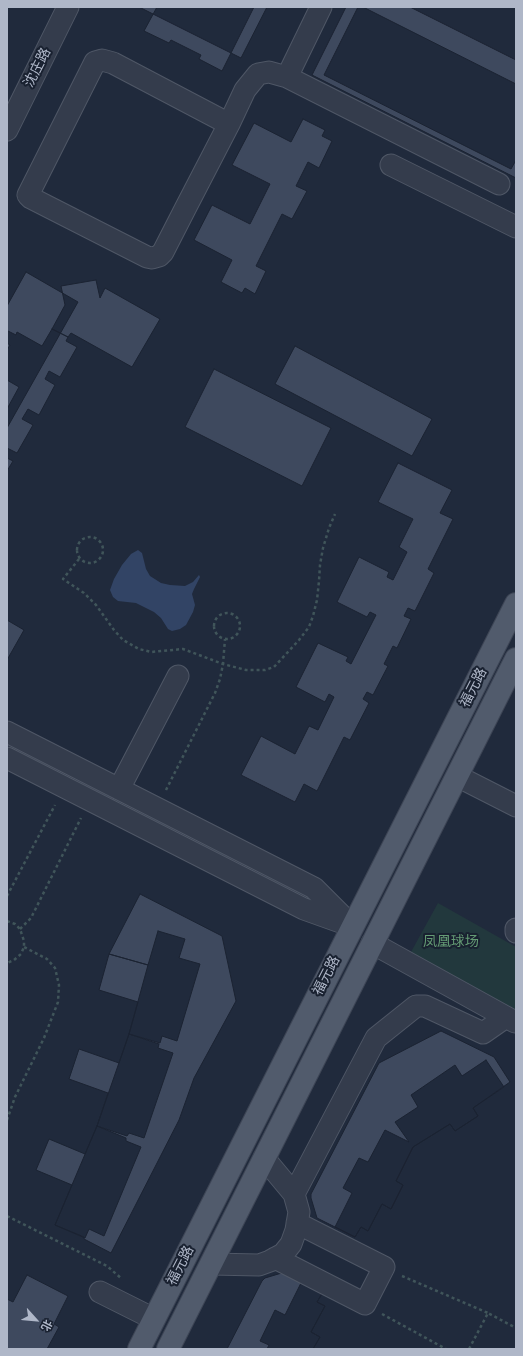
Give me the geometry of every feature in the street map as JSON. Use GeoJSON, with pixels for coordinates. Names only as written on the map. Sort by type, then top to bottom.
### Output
{"type":"FeatureCollection","features":[{"type":"Feature","properties":{"kind":"main road","name":"福元路"},"geometry":{"type":"LineString","coordinates":[[139,1349],[516,604]]}},
{"type":"Feature","properties":{"kind":"main road","name":"福元路"},"geometry":{"type":"LineString","coordinates":[[168,1349],[516,659]]}},
{"type":"Feature","properties":{"kind":"street","name":"沈庄路"},"geometry":{"type":"LineString","coordinates":[[7,130],[68,7]]}},
{"type":"Feature","properties":{"kind":"street"},"geometry":{"type":"LineString","coordinates":[[287,76],[321,7]]}},
{"type":"Feature","properties":{"kind":"street"},"geometry":{"type":"LineString","coordinates":[[228,124],[113,63],[102,60],[95,62],[28,195],[31,198],[147,257],[152,258],[159,256],[163,252],[179,222],[228,124],[245,90],[258,74],[269,72],[287,76],[499,184]]}},
{"type":"Feature","properties":{"kind":"street"},"geometry":{"type":"LineString","coordinates":[[391,165],[516,227]]}},
{"type":"Feature","properties":{"kind":"street"},"geometry":{"type":"LineString","coordinates":[[119,789],[178,676]]}},
{"type":"Feature","properties":{"kind":"street"},"geometry":{"type":"LineString","coordinates":[[7,732],[314,888],[352,926]]}},
{"type":"Feature","properties":{"kind":"street"},"geometry":{"type":"LineString","coordinates":[[7,758],[304,910],[352,926]]}},
{"type":"Feature","properties":{"kind":"street"},"geometry":{"type":"LineString","coordinates":[[457,776],[516,806]]}},
{"type":"Feature","properties":{"kind":"street"},"geometry":{"type":"LineString","coordinates":[[372,944],[511,1020]]}},
{"type":"Feature","properties":{"kind":"street"},"geometry":{"type":"LineString","coordinates":[[294,1194],[376,1038],[416,1006],[425,1006],[482,1033],[511,1020]]}},
{"type":"Feature","properties":{"kind":"street"},"geometry":{"type":"LineString","coordinates":[[211,1264],[259,1265],[283,1254],[291,1244],[296,1230],[298,1212],[294,1194],[264,1158]]}},
{"type":"Feature","properties":{"kind":"street"},"geometry":{"type":"LineString","coordinates":[[275,1258],[365,1304],[384,1267],[297,1223]]}},
{"type":"Feature","properties":{"kind":"street"},"geometry":{"type":"LineString","coordinates":[[100,1292],[154,1318]]}},
{"type":"Feature","properties":{"kind":"path"},"geometry":{"type":"LineString","coordinates":[[80,559],[63,579],[84,593],[96,605],[123,640],[139,649],[151,652],[183,649],[223,664],[246,670],[265,670],[274,667],[309,627],[313,616],[320,581],[322,553],[328,528],[335,514]]}},
{"type":"Feature","properties":{"kind":"path"},"geometry":{"type":"LineString","coordinates":[[93,536],[99,539],[104,549],[100,559],[90,563],[85,563],[80,559],[77,553],[77,546],[80,540],[93,536]]}},
{"type":"Feature","properties":{"kind":"path"},"geometry":{"type":"LineString","coordinates":[[224,614],[231,614],[240,621],[240,631],[237,636],[232,639],[225,639],[222,639],[214,629],[215,623],[218,617],[224,614]]}},
{"type":"Feature","properties":{"kind":"path"},"geometry":{"type":"LineString","coordinates":[[156,808],[212,699],[220,679],[225,639]]}},
{"type":"Feature","properties":{"kind":"path"},"geometry":{"type":"LineString","coordinates":[[7,896],[65,787]]}},
{"type":"Feature","properties":{"kind":"path"},"geometry":{"type":"LineString","coordinates":[[20,929],[31,918],[90,800]]}},
{"type":"Feature","properties":{"kind":"path"},"geometry":{"type":"LineString","coordinates":[[7,921],[15,924],[20,929],[23,934],[24,947],[14,960],[7,963]]}},
{"type":"Feature","properties":{"kind":"path"},"geometry":{"type":"LineString","coordinates":[[7,1120],[15,1097],[44,1038],[58,1002],[59,985],[56,968],[47,959],[24,947]]}},
{"type":"Feature","properties":{"kind":"path"},"geometry":{"type":"LineString","coordinates":[[7,1216],[112,1270],[122,1278],[126,1286],[126,1305]]}},
{"type":"Feature","properties":{"kind":"path"},"geometry":{"type":"LineString","coordinates":[[384,1267],[488,1313],[516,1328]]}},
{"type":"Feature","properties":{"kind":"path"},"geometry":{"type":"LineString","coordinates":[[365,1304],[446,1349]]}},
{"type":"Feature","properties":{"kind":"path"},"geometry":{"type":"LineString","coordinates":[[469,1349],[488,1313]]}},
{"type":"Feature","properties":{"kind":"green space","name":"凤凰球场"},"geometry":{"type":"Polygon","coordinates":[[[438,903],[516,947],[516,1010],[411,952],[438,903]]]}},
{"type":"Feature","properties":{"kind":"water"},"geometry":{"type":"Polygon","coordinates":[[[138,550],[142,553],[146,569],[150,576],[161,583],[185,586],[193,582],[199,575],[200,577],[192,594],[195,605],[193,612],[186,625],[180,629],[172,631],[168,629],[161,618],[154,612],[136,603],[118,601],[113,597],[110,590],[114,579],[122,565],[131,554],[138,550]]]}},
{"type":"Feature","properties":{"kind":"building"},"geometry":{"type":"Polygon","coordinates":[[[139,7],[267,7],[241,58],[139,7]]]}},
{"type":"Feature","properties":{"kind":"building"},"geometry":{"type":"Polygon","coordinates":[[[157,7],[254,7],[222,71],[199,59],[201,55],[171,40],[169,43],[144,31],[157,7]]]}},
{"type":"Feature","properties":{"kind":"building"},"geometry":{"type":"Polygon","coordinates":[[[346,7],[410,7],[516,60],[516,178],[312,75],[346,7]]]}},
{"type":"Feature","properties":{"kind":"building"},"geometry":{"type":"Polygon","coordinates":[[[358,7],[363,7],[516,84],[516,160],[511,169],[324,75],[358,7]]]}},
{"type":"Feature","properties":{"kind":"building"},"geometry":{"type":"Polygon","coordinates":[[[303,119],[325,130],[322,136],[332,141],[319,168],[308,162],[296,186],[307,191],[292,219],[282,214],[256,266],[266,271],[255,294],[245,288],[242,293],[221,282],[232,260],[194,240],[212,205],[250,224],[270,184],[232,165],[254,123],[291,142],[303,119]]]}},
{"type":"Feature","properties":{"kind":"building"},"geometry":{"type":"Polygon","coordinates":[[[26,272],[78,302],[7,428],[7,306],[26,272]]]}},
{"type":"Feature","properties":{"kind":"building"},"geometry":{"type":"Polygon","coordinates":[[[96,280],[100,298],[105,288],[160,319],[132,367],[71,333],[68,337],[52,329],[65,305],[61,286],[96,280]]]}},
{"type":"Feature","properties":{"kind":"building"},"geometry":{"type":"Polygon","coordinates":[[[52,329],[68,337],[66,341],[77,347],[60,377],[49,371],[45,379],[55,385],[39,415],[28,409],[22,419],[33,425],[17,453],[7,448],[7,409],[19,387],[7,380],[7,350],[10,345],[7,343],[7,332],[8,331],[16,335],[17,332],[42,346],[52,329]]]}},
{"type":"Feature","properties":{"kind":"building"},"geometry":{"type":"Polygon","coordinates":[[[295,346],[432,419],[412,456],[275,384],[295,346]]]}},
{"type":"Feature","properties":{"kind":"building"},"geometry":{"type":"Polygon","coordinates":[[[214,369],[331,428],[302,486],[185,427],[214,369]]]}},
{"type":"Feature","properties":{"kind":"building"},"geometry":{"type":"Polygon","coordinates":[[[7,458],[13,461],[7,471],[7,458]]]}},
{"type":"Feature","properties":{"kind":"building"},"geometry":{"type":"Polygon","coordinates":[[[398,463],[452,490],[440,513],[453,519],[428,569],[434,573],[415,611],[408,608],[404,616],[411,619],[397,648],[393,646],[384,664],[388,666],[373,695],[367,692],[363,699],[369,703],[350,740],[344,737],[317,791],[304,784],[295,802],[241,775],[261,736],[295,754],[309,726],[318,730],[334,697],[329,694],[325,702],[296,687],[318,643],[348,657],[346,661],[351,664],[376,615],[370,612],[367,617],[337,602],[359,557],[389,572],[387,577],[393,580],[407,552],[399,547],[413,519],[378,502],[398,463]]]}},
{"type":"Feature","properties":{"kind":"building"},"geometry":{"type":"Polygon","coordinates":[[[7,620],[24,630],[7,660],[7,620]]]}},
{"type":"Feature","properties":{"kind":"building"},"geometry":{"type":"Polygon","coordinates":[[[140,894],[222,936],[236,1001],[194,1078],[179,1120],[111,1253],[84,1239],[84,1237],[55,1225],[97,1126],[129,1034],[148,965],[109,954],[140,894]]]}},
{"type":"Feature","properties":{"kind":"building"},"geometry":{"type":"Polygon","coordinates":[[[158,931],[185,939],[179,958],[200,964],[177,1041],[162,1036],[160,1043],[129,1034],[138,1002],[99,990],[109,954],[148,965],[158,931]]]}},
{"type":"Feature","properties":{"kind":"building"},"geometry":{"type":"Polygon","coordinates":[[[441,1031],[494,1057],[510,1082],[473,1108],[478,1116],[455,1131],[450,1124],[413,1147],[396,1181],[403,1185],[391,1209],[382,1204],[368,1231],[361,1227],[355,1237],[317,1218],[311,1194],[379,1063],[441,1031]]]}},
{"type":"Feature","properties":{"kind":"building"},"geometry":{"type":"Polygon","coordinates":[[[129,1034],[159,1044],[158,1048],[173,1053],[144,1138],[129,1133],[127,1136],[97,1126],[108,1093],[69,1079],[79,1049],[119,1063],[129,1034]]]}},
{"type":"Feature","properties":{"kind":"building"},"geometry":{"type":"Polygon","coordinates":[[[486,1060],[504,1087],[473,1108],[478,1116],[455,1131],[450,1124],[413,1147],[396,1181],[403,1185],[391,1209],[382,1204],[368,1231],[361,1227],[355,1237],[335,1227],[352,1193],[343,1188],[359,1158],[368,1162],[385,1130],[409,1142],[395,1122],[418,1107],[411,1095],[455,1065],[462,1076],[486,1060]]]}},
{"type":"Feature","properties":{"kind":"building"},"geometry":{"type":"Polygon","coordinates":[[[97,1126],[126,1138],[126,1141],[141,1147],[104,1236],[89,1229],[85,1238],[55,1225],[72,1185],[36,1170],[49,1139],[85,1154],[97,1126]]]}},
{"type":"Feature","properties":{"kind":"building"},"geometry":{"type":"Polygon","coordinates":[[[285,1272],[323,1292],[317,1302],[325,1306],[311,1332],[320,1337],[313,1349],[227,1349],[262,1281],[265,1278],[285,1272]]]}},
{"type":"Feature","properties":{"kind":"building"},"geometry":{"type":"Polygon","coordinates":[[[27,1275],[68,1296],[54,1324],[59,1327],[47,1349],[7,1349],[7,1299],[13,1302],[27,1275]]]}},
{"type":"Feature","properties":{"kind":"building"},"geometry":{"type":"Polygon","coordinates":[[[302,1281],[323,1292],[317,1302],[325,1306],[311,1332],[320,1337],[313,1349],[267,1349],[269,1345],[260,1341],[275,1310],[285,1315],[302,1281]]]}}]}
